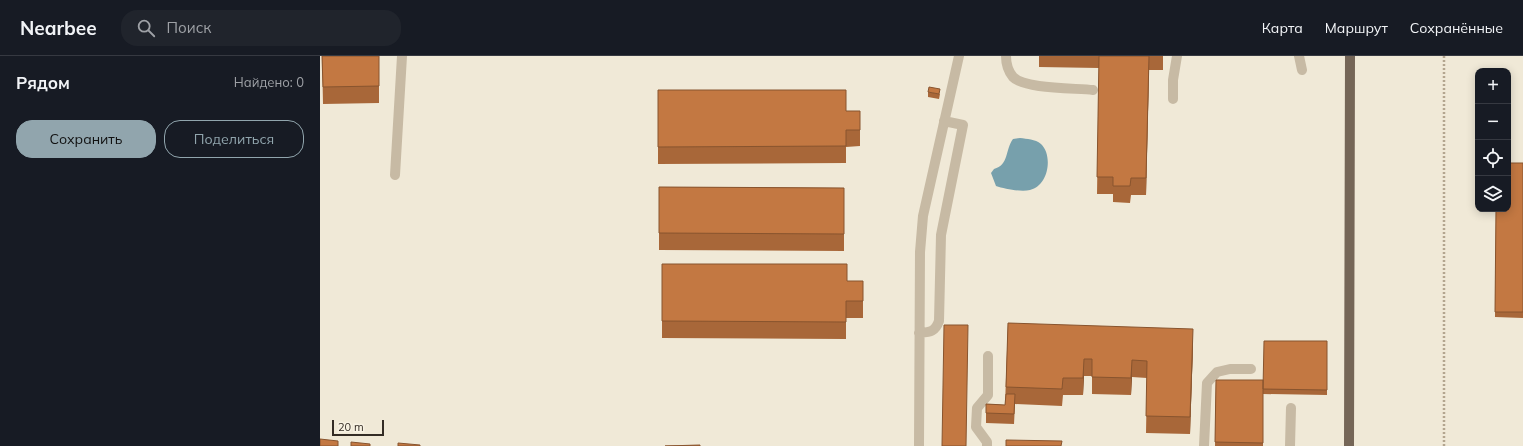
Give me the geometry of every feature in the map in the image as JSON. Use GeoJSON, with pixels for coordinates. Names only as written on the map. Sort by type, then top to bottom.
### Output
{"type":"FeatureCollection","features":[{"type":"Feature","properties":{"kind":"main road"},"geometry":{"type":"LineString","coordinates":[[1349,446],[1350,56]]}},
{"type":"Feature","properties":{"kind":"lane"},"geometry":{"type":"LineString","coordinates":[[394,175],[402,56]]}},
{"type":"Feature","properties":{"kind":"lane"},"geometry":{"type":"LineString","coordinates":[[919,446],[920,252],[922,216],[959,56]]}},
{"type":"Feature","properties":{"kind":"lane"},"geometry":{"type":"LineString","coordinates":[[1006,56],[1006,63],[1013,77],[1026,84],[1093,90]]}},
{"type":"Feature","properties":{"kind":"lane"},"geometry":{"type":"LineString","coordinates":[[1173,99],[1173,80],[1178,56]]}},
{"type":"Feature","properties":{"kind":"lane"},"geometry":{"type":"LineString","coordinates":[[1299,56],[1302,70]]}},
{"type":"Feature","properties":{"kind":"lane"},"geometry":{"type":"LineString","coordinates":[[919,333],[930,332],[936,329],[939,320],[941,235],[962,125],[944,121]]}},
{"type":"Feature","properties":{"kind":"lane"},"geometry":{"type":"LineString","coordinates":[[987,446],[987,442],[976,427],[977,408],[988,395],[988,356]]}},
{"type":"Feature","properties":{"kind":"lane"},"geometry":{"type":"LineString","coordinates":[[1204,446],[1207,383],[1217,372],[1230,369],[1252,369]]}},
{"type":"Feature","properties":{"kind":"lane"},"geometry":{"type":"LineString","coordinates":[[1290,446],[1291,408]]}},
{"type":"Feature","properties":{"kind":"path"},"geometry":{"type":"LineString","coordinates":[[1444,56],[1444,446]]}},
{"type":"Feature","properties":{"kind":"water"},"geometry":{"type":"Polygon","coordinates":[[[1020,138],[1036,141],[1045,149],[1048,162],[1045,177],[1041,183],[1030,190],[1013,190],[996,186],[991,173],[1004,161],[1013,139],[1020,138]]]}},
{"type":"Feature","properties":{"kind":"building"},"geometry":{"type":"Polygon","coordinates":[[[322,56],[379,56],[379,86],[323,87],[322,56]]]}},
{"type":"Feature","properties":{"kind":"building"},"geometry":{"type":"Polygon","coordinates":[[[1099,56],[1149,56],[1146,178],[1131,178],[1130,186],[1113,186],[1113,177],[1097,177],[1099,56]]]}},
{"type":"Feature","properties":{"kind":"building"},"geometry":{"type":"Polygon","coordinates":[[[929,87],[940,89],[939,94],[928,92],[929,87]]]}},
{"type":"Feature","properties":{"kind":"building"},"geometry":{"type":"Polygon","coordinates":[[[658,90],[846,90],[846,111],[860,111],[860,130],[846,130],[846,146],[658,147],[658,90]]]}},
{"type":"Feature","properties":{"kind":"building"},"geometry":{"type":"Polygon","coordinates":[[[1511,163],[1523,163],[1523,312],[1495,312],[1496,212],[1511,212],[1511,163]]]}},
{"type":"Feature","properties":{"kind":"building"},"geometry":{"type":"Polygon","coordinates":[[[659,187],[844,188],[844,234],[659,233],[659,187]]]}},
{"type":"Feature","properties":{"kind":"building"},"geometry":{"type":"Polygon","coordinates":[[[662,264],[847,264],[847,281],[863,281],[863,301],[846,301],[846,322],[662,321],[662,264]]]}},
{"type":"Feature","properties":{"kind":"building"},"geometry":{"type":"Polygon","coordinates":[[[1008,323],[1193,329],[1190,417],[1146,416],[1147,361],[1132,360],[1131,378],[1092,377],[1092,359],[1084,359],[1083,378],[1063,378],[1062,389],[1006,387],[1008,323]]]}},
{"type":"Feature","properties":{"kind":"building"},"geometry":{"type":"Polygon","coordinates":[[[944,325],[968,325],[966,446],[942,446],[944,325]]]}},
{"type":"Feature","properties":{"kind":"building"},"geometry":{"type":"Polygon","coordinates":[[[1264,341],[1327,341],[1327,390],[1263,389],[1264,341]]]}},
{"type":"Feature","properties":{"kind":"building"},"geometry":{"type":"Polygon","coordinates":[[[1216,380],[1263,380],[1263,443],[1215,442],[1216,380]]]}},
{"type":"Feature","properties":{"kind":"building"},"geometry":{"type":"Polygon","coordinates":[[[1006,394],[1015,394],[1014,414],[986,413],[986,404],[1005,405],[1006,394]]]}},
{"type":"Feature","properties":{"kind":"building"},"geometry":{"type":"Polygon","coordinates":[[[320,439],[338,441],[338,446],[320,446],[320,439]]]}},
{"type":"Feature","properties":{"kind":"building"},"geometry":{"type":"Polygon","coordinates":[[[1006,440],[1062,441],[1061,446],[1006,446],[1006,440]]]}},
{"type":"Feature","properties":{"kind":"building"},"geometry":{"type":"Polygon","coordinates":[[[351,442],[370,444],[370,446],[351,446],[351,442]]]}},
{"type":"Feature","properties":{"kind":"building"},"geometry":{"type":"Polygon","coordinates":[[[398,443],[420,445],[420,446],[398,446],[398,443]]]}},
{"type":"Feature","properties":{"kind":"building"},"geometry":{"type":"Polygon","coordinates":[[[700,445],[700,446],[665,446],[700,445]]]}}]}
